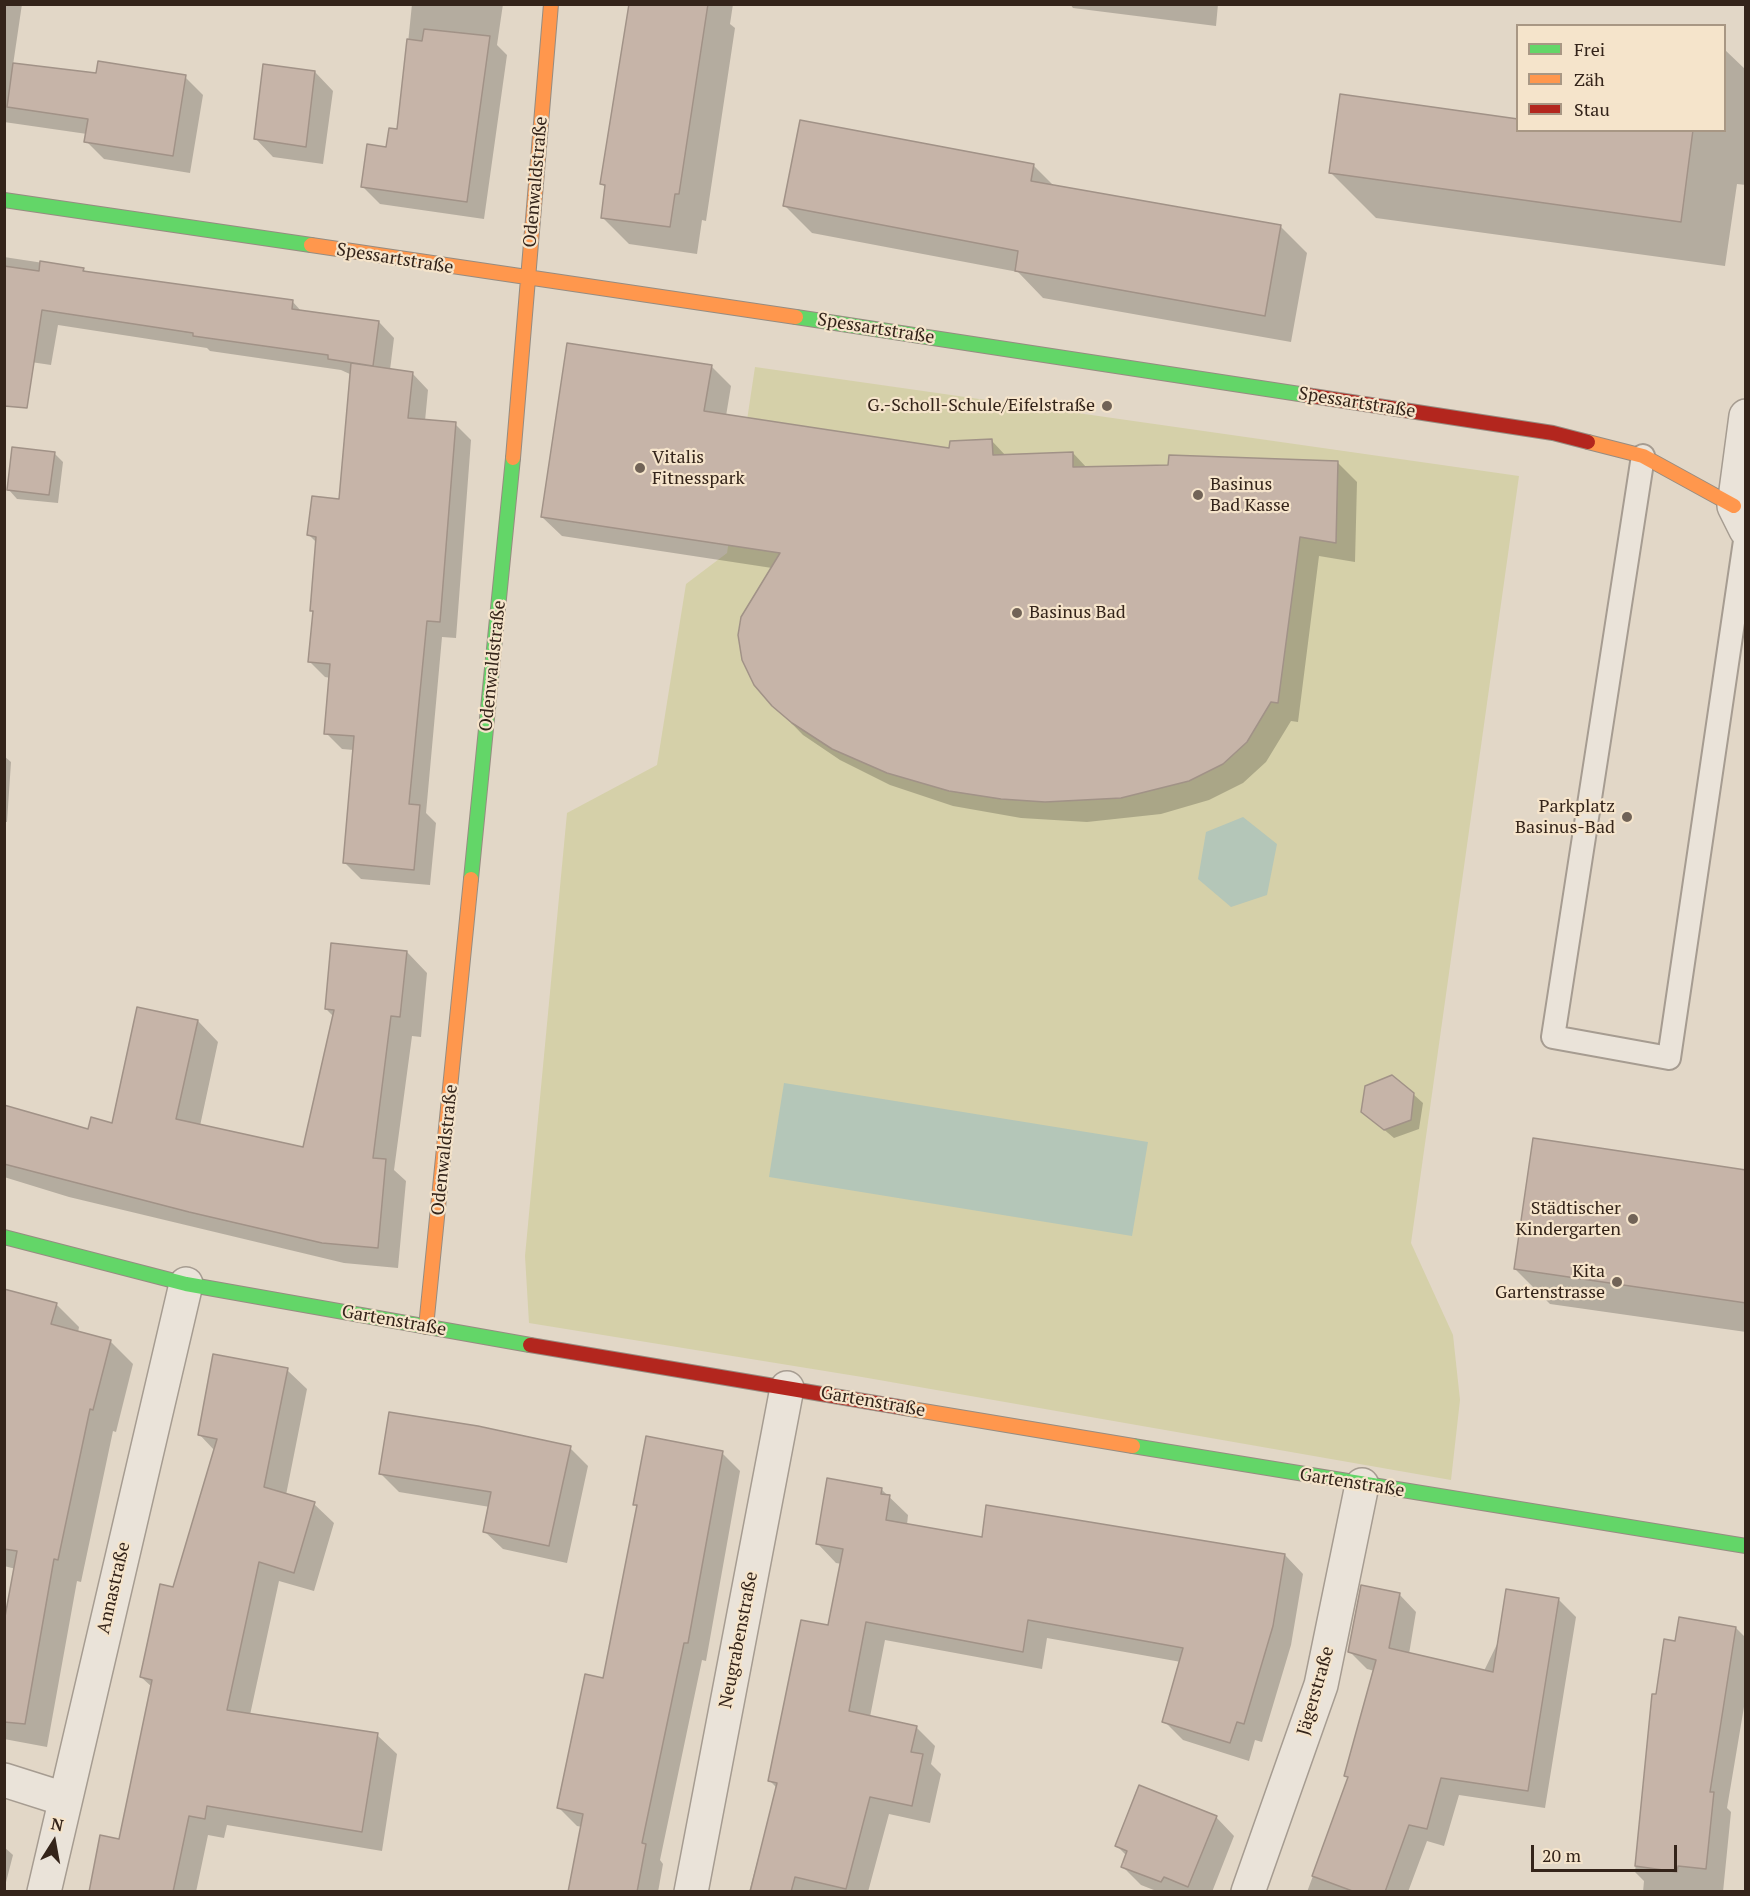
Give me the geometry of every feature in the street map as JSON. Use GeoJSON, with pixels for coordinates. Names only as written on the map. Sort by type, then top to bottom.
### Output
{"type":"FeatureCollection","features":[{"type":"Feature","properties":{"kind":"street","name":"Odenwaldstraße"},"geometry":{"type":"LineString","coordinates":[[426,1327],[480,801],[529,278],[551,4]]}},
{"type":"Feature","properties":{"kind":"street","name":"Spessartstraße"},"geometry":{"type":"LineString","coordinates":[[4,200],[1554,433],[1643,456],[1742,523]]}},
{"type":"Feature","properties":{"kind":"street"},"geometry":{"type":"LineString","coordinates":[[1742,523],[1746,416]]}},
{"type":"Feature","properties":{"kind":"street","name":"Gartenstraße"},"geometry":{"type":"LineString","coordinates":[[4,1237],[186,1284],[426,1327],[1362,1485],[1746,1546]]}},
{"type":"Feature","properties":{"kind":"street","name":"Annastraße"},"geometry":{"type":"LineString","coordinates":[[44,1892],[186,1284]]}},
{"type":"Feature","properties":{"kind":"street","name":"Neugrabenstraße"},"geometry":{"type":"LineString","coordinates":[[691,1892],[787,1388]]}},
{"type":"Feature","properties":{"kind":"street","name":"Jägerstraße"},"geometry":{"type":"LineString","coordinates":[[1248,1892],[1321,1685],[1362,1485]]}},
{"type":"Feature","properties":{"kind":"street"},"geometry":{"type":"LineString","coordinates":[[4,1780],[64,1799]]}},
{"type":"Feature","properties":{"kind":"lane"},"geometry":{"type":"LineString","coordinates":[[1643,456],[1553,1037],[1669,1058],[1742,523]]}},
{"type":"Feature","properties":{"kind":"shaded area"},"geometry":{"type":"Polygon","coordinates":[[[755,367],[1519,476],[1411,1243],[1453,1335],[1460,1400],[1451,1480],[862,1377],[529,1323],[525,1256],[567,813],[657,765],[686,584],[727,553],[755,367]]]}},
{"type":"Feature","properties":{"kind":"shaded area"},"geometry":{"type":"Polygon","coordinates":[[[1243,817],[1277,844],[1267,895],[1231,907],[1198,879],[1206,832],[1243,817]]]}},
{"type":"Feature","properties":{"kind":"shaded area"},"geometry":{"type":"Polygon","coordinates":[[[784,1083],[1148,1142],[1132,1236],[769,1177],[784,1083]]]}},
{"type":"Feature","properties":{"kind":"building"},"geometry":{"type":"Polygon","coordinates":[[[629,4],[708,4],[679,194],[675,194],[670,227],[601,218],[605,185],[600,184],[629,4]]]}},
{"type":"Feature","properties":{"kind":"building"},"geometry":{"type":"Polygon","coordinates":[[[424,29],[490,36],[467,202],[361,187],[367,144],[386,147],[389,128],[397,129],[407,39],[422,41],[424,29]]]}},
{"type":"Feature","properties":{"kind":"building"},"geometry":{"type":"Polygon","coordinates":[[[98,61],[186,75],[173,156],[84,142],[88,119],[7,107],[13,63],[96,73],[98,61]]]}},
{"type":"Feature","properties":{"kind":"building"},"geometry":{"type":"Polygon","coordinates":[[[263,64],[315,71],[306,147],[254,139],[263,64]]]}},
{"type":"Feature","properties":{"kind":"building"},"geometry":{"type":"Polygon","coordinates":[[[1340,94],[1516,119],[1516,132],[1693,132],[1681,222],[1329,173],[1340,94]]]}},
{"type":"Feature","properties":{"kind":"building"},"geometry":{"type":"Polygon","coordinates":[[[800,120],[1034,164],[1031,181],[1281,225],[1265,316],[1015,271],[1018,251],[783,206],[800,120]]]}},
{"type":"Feature","properties":{"kind":"building"},"geometry":{"type":"Polygon","coordinates":[[[40,261],[84,268],[83,271],[293,300],[292,309],[379,321],[373,366],[328,359],[328,355],[193,336],[193,333],[42,310],[27,408],[4,406],[4,266],[39,271],[40,261]]]}},
{"type":"Feature","properties":{"kind":"building","name":"Basinus Bad"},"geometry":{"type":"Polygon","coordinates":[[[567,343],[712,365],[704,411],[949,448],[950,441],[992,439],[993,455],[1073,452],[1073,467],[1168,465],[1169,455],[1338,461],[1336,543],[1300,537],[1278,703],[1271,702],[1247,742],[1223,764],[1189,781],[1121,798],[1045,802],[1001,799],[949,791],[887,773],[832,749],[792,723],[772,706],[754,685],[742,660],[738,635],[741,617],[780,553],[541,517],[567,343]]]}},
{"type":"Feature","properties":{"kind":"building"},"geometry":{"type":"Polygon","coordinates":[[[351,363],[413,372],[408,418],[456,422],[440,622],[427,621],[409,804],[420,805],[414,870],[343,863],[354,736],[324,734],[330,664],[308,662],[316,537],[307,535],[312,496],[339,499],[351,363]]]}},
{"type":"Feature","properties":{"kind":"building"},"geometry":{"type":"Polygon","coordinates":[[[12,447],[55,452],[49,495],[7,490],[12,447]]]}},
{"type":"Feature","properties":{"kind":"building"},"geometry":{"type":"Polygon","coordinates":[[[331,943],[407,951],[400,1017],[391,1016],[373,1158],[386,1159],[378,1248],[322,1243],[189,1212],[4,1164],[4,1105],[88,1129],[91,1117],[112,1123],[137,1007],[198,1020],[176,1119],[303,1147],[334,1010],[325,1009],[331,943]]]}},
{"type":"Feature","properties":{"kind":"building"},"geometry":{"type":"Polygon","coordinates":[[[1392,1075],[1414,1093],[1411,1120],[1384,1130],[1361,1112],[1365,1086],[1392,1075]]]}},
{"type":"Feature","properties":{"kind":"building","name":"Städtischer Kindergarten"},"geometry":{"type":"Polygon","coordinates":[[[1533,1138],[1746,1170],[1746,1303],[1514,1269],[1533,1138]]]}},
{"type":"Feature","properties":{"kind":"building"},"geometry":{"type":"Polygon","coordinates":[[[4,1289],[57,1303],[51,1324],[111,1340],[93,1410],[90,1409],[58,1560],[54,1559],[25,1724],[4,1722],[4,1622],[17,1551],[4,1549],[4,1289]]]}},
{"type":"Feature","properties":{"kind":"building"},"geometry":{"type":"Polygon","coordinates":[[[213,1354],[288,1368],[264,1487],[315,1502],[294,1573],[259,1562],[227,1710],[378,1733],[362,1832],[207,1806],[205,1819],[189,1816],[173,1892],[89,1892],[100,1835],[119,1839],[152,1680],[140,1677],[160,1584],[173,1587],[217,1439],[198,1435],[213,1354]]]}},
{"type":"Feature","properties":{"kind":"building"},"geometry":{"type":"Polygon","coordinates":[[[389,1412],[478,1426],[571,1446],[549,1546],[483,1532],[491,1492],[379,1474],[389,1412]]]}},
{"type":"Feature","properties":{"kind":"building"},"geometry":{"type":"Polygon","coordinates":[[[646,1436],[723,1451],[688,1643],[684,1643],[642,1843],[646,1844],[637,1892],[568,1892],[583,1814],[557,1808],[585,1674],[603,1678],[637,1505],[633,1505],[646,1436]]]}},
{"type":"Feature","properties":{"kind":"building"},"geometry":{"type":"Polygon","coordinates":[[[827,1478],[882,1488],[881,1494],[890,1495],[886,1520],[982,1537],[986,1505],[1285,1554],[1273,1626],[1244,1724],[1237,1722],[1230,1743],[1162,1722],[1183,1648],[1028,1620],[1023,1652],[866,1622],[849,1711],[917,1726],[911,1752],[923,1754],[912,1806],[870,1797],[846,1889],[795,1877],[791,1892],[750,1892],[777,1783],[768,1781],[801,1620],[828,1625],[843,1549],[816,1544],[827,1478]]]}},
{"type":"Feature","properties":{"kind":"building"},"geometry":{"type":"Polygon","coordinates":[[[1361,1585],[1400,1593],[1389,1648],[1493,1672],[1506,1589],[1559,1598],[1528,1791],[1441,1778],[1427,1829],[1409,1825],[1385,1892],[1355,1892],[1312,1876],[1348,1777],[1344,1776],[1376,1660],[1348,1652],[1361,1585]]]}},
{"type":"Feature","properties":{"kind":"building"},"geometry":{"type":"Polygon","coordinates":[[[1679,1617],[1736,1627],[1710,1792],[1714,1792],[1706,1869],[1678,1866],[1677,1872],[1635,1866],[1652,1694],[1656,1694],[1664,1639],[1675,1641],[1679,1617]]]}},
{"type":"Feature","properties":{"kind":"building"},"geometry":{"type":"Polygon","coordinates":[[[1139,1785],[1217,1816],[1188,1887],[1164,1877],[1161,1882],[1121,1867],[1127,1851],[1115,1846],[1139,1785]]]}},
{"type":"Feature","properties":{"kind":"traffic: fast"},"geometry":{"type":"LineString","coordinates":[[4,200],[311,245]]}},
{"type":"Feature","properties":{"kind":"traffic: fast"},"geometry":{"type":"LineString","coordinates":[[796,317],[1306,395]]}},
{"type":"Feature","properties":{"kind":"traffic: fast"},"geometry":{"type":"LineString","coordinates":[[471,879],[513,458]]}},
{"type":"Feature","properties":{"kind":"traffic: fast"},"geometry":{"type":"LineString","coordinates":[[4,1237],[186,1284],[530,1345]]}},
{"type":"Feature","properties":{"kind":"traffic: fast"},"geometry":{"type":"LineString","coordinates":[[1133,1446],[1746,1546]]}},
{"type":"Feature","properties":{"kind":"traffic: slow"},"geometry":{"type":"LineString","coordinates":[[513,458],[551,4]]}},
{"type":"Feature","properties":{"kind":"traffic: slow"},"geometry":{"type":"LineString","coordinates":[[311,245],[796,317]]}},
{"type":"Feature","properties":{"kind":"traffic: slow"},"geometry":{"type":"LineString","coordinates":[[1588,442],[1643,456],[1734,506]]}},
{"type":"Feature","properties":{"kind":"traffic: slow"},"geometry":{"type":"LineString","coordinates":[[426,1327],[471,879]]}},
{"type":"Feature","properties":{"kind":"traffic: slow"},"geometry":{"type":"LineString","coordinates":[[905,1408],[1133,1446]]}},
{"type":"Feature","properties":{"kind":"traffic: jam"},"geometry":{"type":"LineString","coordinates":[[1306,395],[1553,433],[1588,442]]}},
{"type":"Feature","properties":{"kind":"traffic: jam"},"geometry":{"type":"LineString","coordinates":[[530,1345],[905,1408]]}},
{"type":"Feature","properties":{"kind":"place","name":"G.-Scholl-Schule/Eifelstraße"},"geometry":{"type":"Point","coordinates":[1107,406]}},
{"type":"Feature","properties":{"kind":"place","name":"Vitalis Fitnesspark"},"geometry":{"type":"Point","coordinates":[640,468]}},
{"type":"Feature","properties":{"kind":"place","name":"Basinus Bad Kasse"},"geometry":{"type":"Point","coordinates":[1198,495]}},
{"type":"Feature","properties":{"kind":"place","name":"Basinus Bad"},"geometry":{"type":"Point","coordinates":[1017,613]}},
{"type":"Feature","properties":{"kind":"place","name":"Parkplatz Basinus-Bad"},"geometry":{"type":"Point","coordinates":[1627,817]}},
{"type":"Feature","properties":{"kind":"place","name":"Städtischer Kindergarten"},"geometry":{"type":"Point","coordinates":[1633,1219]}},
{"type":"Feature","properties":{"kind":"place","name":"Kita Gartenstrasse"},"geometry":{"type":"Point","coordinates":[1617,1282]}}]}
